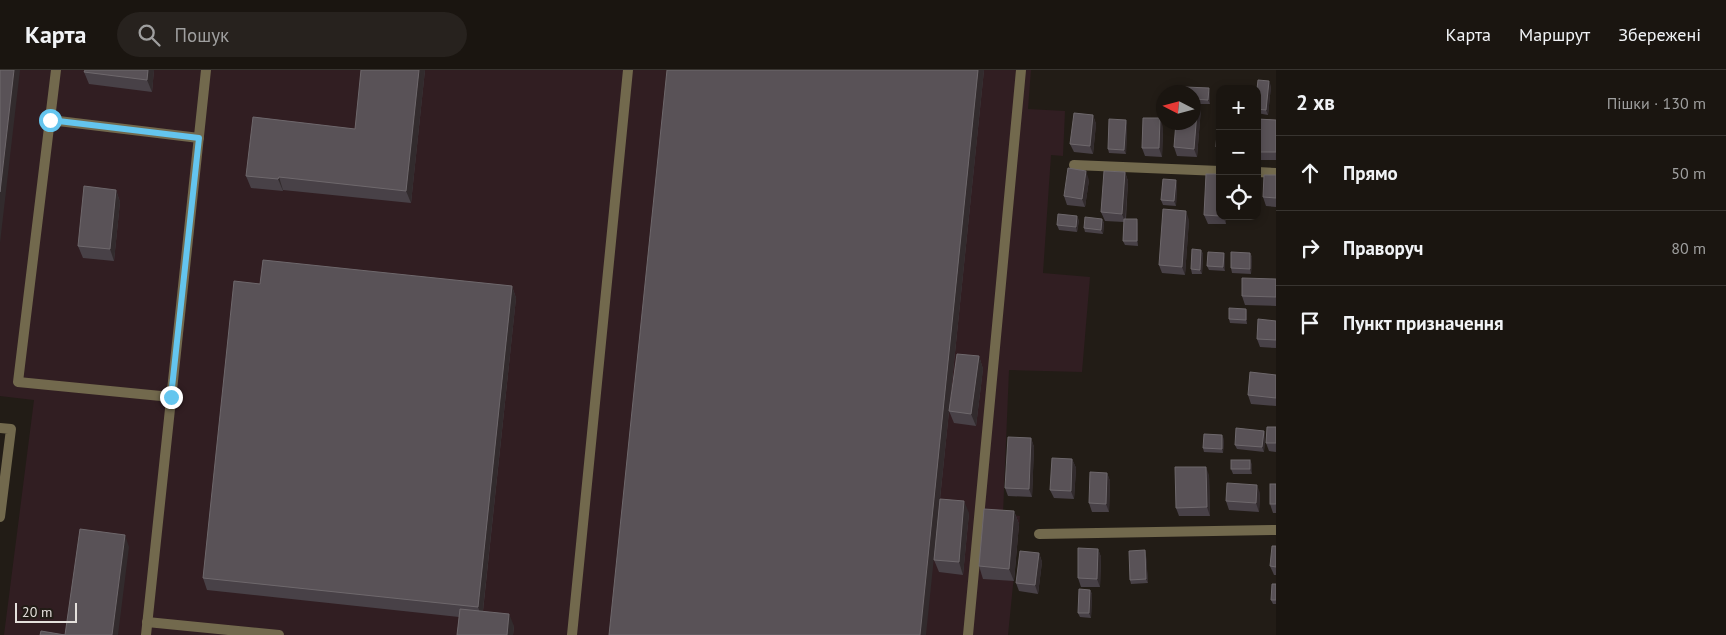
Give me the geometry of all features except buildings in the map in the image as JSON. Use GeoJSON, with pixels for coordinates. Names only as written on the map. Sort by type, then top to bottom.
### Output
{"type":"FeatureCollection","features":[{"type":"Feature","properties":{"kind":"street"},"geometry":{"type":"LineString","coordinates":[[56,70],[18,382],[171,397]]}},
{"type":"Feature","properties":{"kind":"street"},"geometry":{"type":"LineString","coordinates":[[146,635],[206,70]]}},
{"type":"Feature","properties":{"kind":"street"},"geometry":{"type":"LineString","coordinates":[[572,635],[628,70]]}},
{"type":"Feature","properties":{"kind":"street"},"geometry":{"type":"LineString","coordinates":[[968,635],[1021,70]]}},
{"type":"Feature","properties":{"kind":"street"},"geometry":{"type":"LineString","coordinates":[[50,120],[199,138]]}},
{"type":"Feature","properties":{"kind":"street"},"geometry":{"type":"LineString","coordinates":[[1074,165],[1216,171]]}},
{"type":"Feature","properties":{"kind":"street"},"geometry":{"type":"LineString","coordinates":[[1261,172],[1276,173]]}},
{"type":"Feature","properties":{"kind":"street"},"geometry":{"type":"LineString","coordinates":[[0,517],[5,428]]}},
{"type":"Feature","properties":{"kind":"street"},"geometry":{"type":"LineString","coordinates":[[1039,534],[1276,530]]}},
{"type":"Feature","properties":{"kind":"street"},"geometry":{"type":"LineString","coordinates":[[147,622],[279,635]]}},
{"type":"Feature","properties":{"kind":"shaded area"},"geometry":{"type":"Polygon","coordinates":[[[0,70],[1031,70],[1028,109],[1065,111],[1063,156],[1051,155],[1043,273],[1090,277],[1082,372],[1009,370],[1003,514],[1020,516],[1008,635],[4,635],[34,400],[0,396],[0,70]]]}},
{"type":"Feature","properties":{"kind":"route"},"geometry":{"type":"LineString","coordinates":[[50,120],[199,138],[171,397]]}}]}
